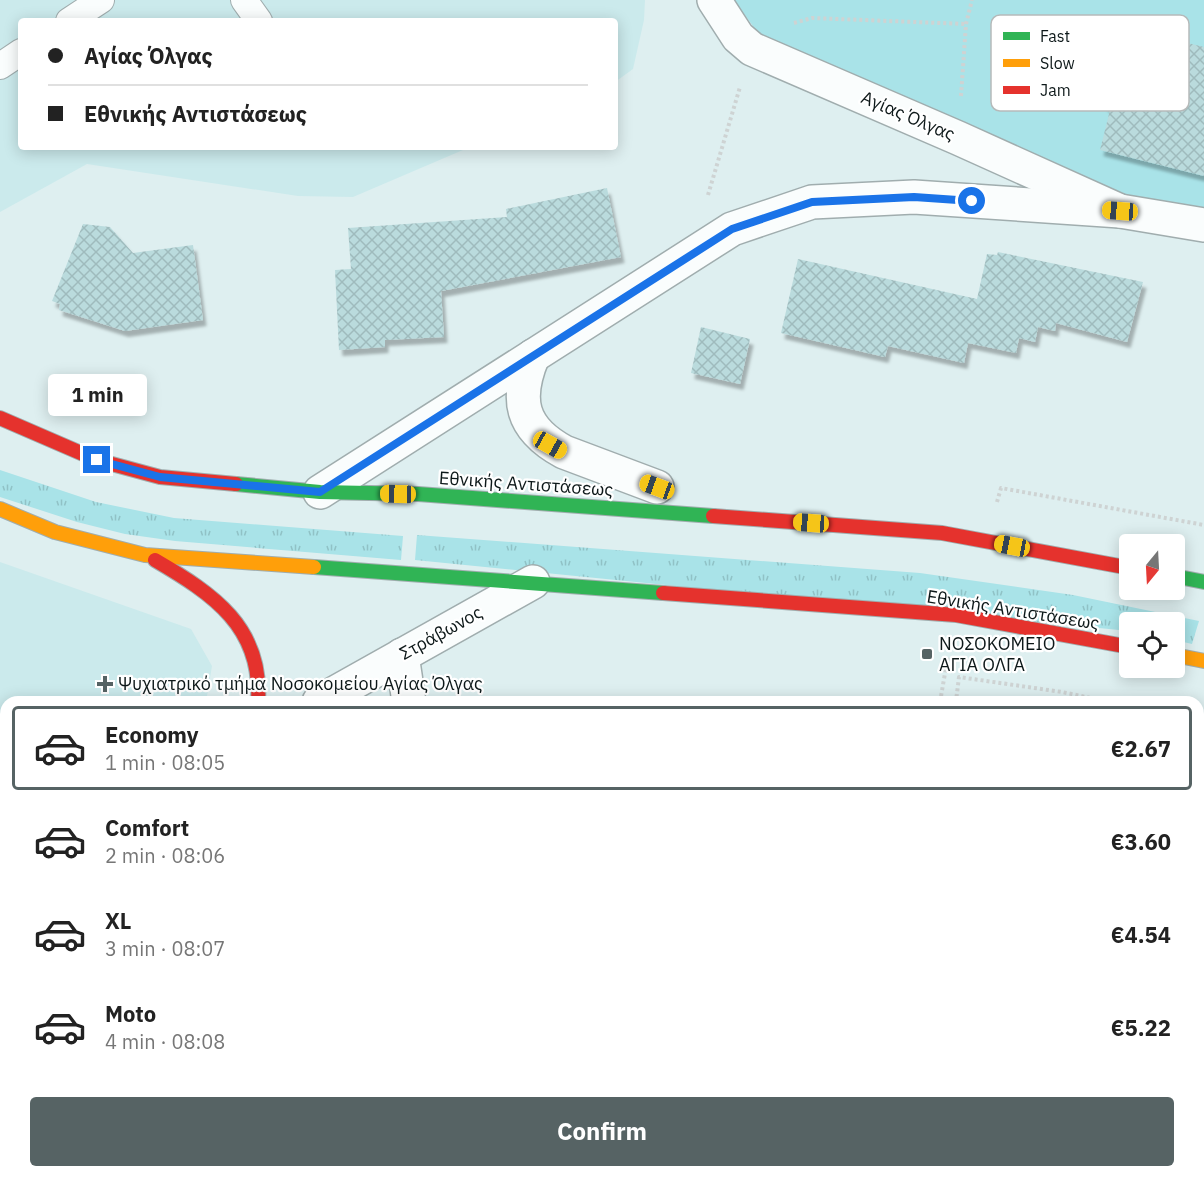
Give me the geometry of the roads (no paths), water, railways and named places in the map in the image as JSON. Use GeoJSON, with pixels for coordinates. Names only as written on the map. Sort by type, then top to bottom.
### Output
{"type":"FeatureCollection","features":[{"type":"Feature","properties":{"kind":"main road","name":"Εθνικής Αντιστάσεως"},"geometry":{"type":"LineString","coordinates":[[0,418],[97,460],[160,477],[320,492],[418,494],[942,532],[1119,566]]}},
{"type":"Feature","properties":{"kind":"main road","name":"Εθνικής Αντιστάσεως"},"geometry":{"type":"LineString","coordinates":[[0,509],[54,532],[146,555],[956,615],[1119,645]]}},
{"type":"Feature","properties":{"kind":"main road"},"geometry":{"type":"LineString","coordinates":[[146,555],[194,582],[233,615],[248,637],[256,660],[258,696]]}},
{"type":"Feature","properties":{"kind":"main road"},"geometry":{"type":"LineString","coordinates":[[1185,578],[1204,582]]}},
{"type":"Feature","properties":{"kind":"main road"},"geometry":{"type":"LineString","coordinates":[[1185,657],[1204,661]]}},
{"type":"Feature","properties":{"kind":"street","name":"Αγίας Όλγας"},"geometry":{"type":"LineString","coordinates":[[714,0],[745,43],[1120,211]]}},
{"type":"Feature","properties":{"kind":"street","name":"Αγίας Όλγας"},"geometry":{"type":"LineString","coordinates":[[320,492],[732,229],[812,202],[914,197],[1120,211],[1204,225]]}},
{"type":"Feature","properties":{"kind":"street"},"geometry":{"type":"LineString","coordinates":[[533,356],[524,377],[523,408],[530,422],[550,445],[657,487]]}},
{"type":"Feature","properties":{"kind":"street","name":"Στράβωνος"},"geometry":{"type":"LineString","coordinates":[[330,696],[533,582]]}},
{"type":"Feature","properties":{"kind":"street"},"geometry":{"type":"LineString","coordinates":[[402,655],[408,696]]}},
{"type":"Feature","properties":{"kind":"lane"},"geometry":{"type":"LineString","coordinates":[[74,18],[101,0]]}},
{"type":"Feature","properties":{"kind":"lane"},"geometry":{"type":"LineString","coordinates":[[244,0],[257,18]]}},
{"type":"Feature","properties":{"kind":"lane"},"geometry":{"type":"LineString","coordinates":[[0,66],[18,54]]}},
{"type":"Feature","properties":{"kind":"place","name":"ΝΟΣΟΚΟΜΕΙΟ ΑΓΙΑ ΟΛΓΑ"},"geometry":{"type":"Point","coordinates":[927,654]}},
{"type":"Feature","properties":{"kind":"place","name":"Ψυχιατρικό τμήμα Νοσοκομείου Αγίας Όλγας"},"geometry":{"type":"Point","coordinates":[105,684]}}]}
